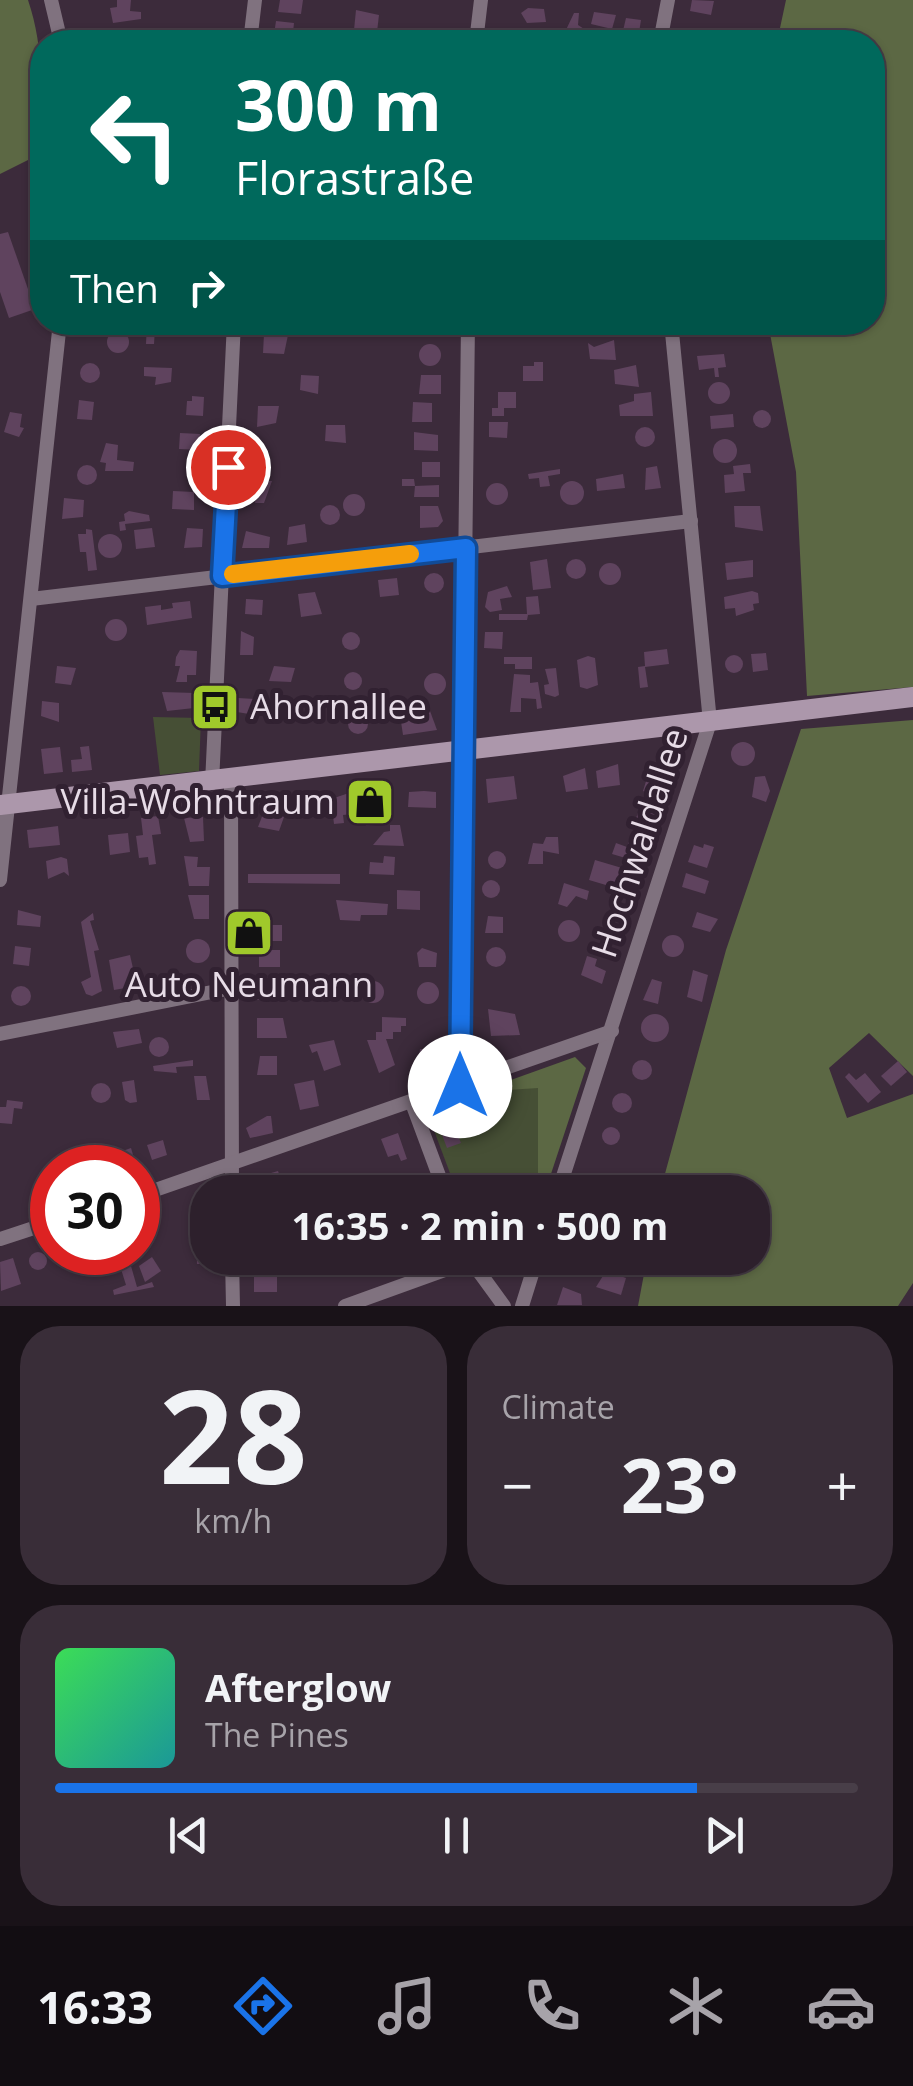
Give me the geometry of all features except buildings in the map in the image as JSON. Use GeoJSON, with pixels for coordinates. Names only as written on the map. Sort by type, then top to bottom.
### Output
{"type":"FeatureCollection","features":[{"type":"Feature","properties":{"kind":"main road"},"geometry":{"type":"LineString","coordinates":[[4,805],[913,698]]}},
{"type":"Feature","properties":{"kind":"street"},"geometry":{"type":"LineString","coordinates":[[50,0],[58,30]]}},
{"type":"Feature","properties":{"kind":"street"},"geometry":{"type":"LineString","coordinates":[[252,30],[256,0]]}},
{"type":"Feature","properties":{"kind":"street"},"geometry":{"type":"LineString","coordinates":[[477,30],[481,0]]}},
{"type":"Feature","properties":{"kind":"street"},"geometry":{"type":"LineString","coordinates":[[662,30],[668,0]]}},
{"type":"Feature","properties":{"kind":"street"},"geometry":{"type":"LineString","coordinates":[[0,880],[4,805],[31,599],[59,335]]}},
{"type":"Feature","properties":{"kind":"street"},"geometry":{"type":"LineString","coordinates":[[232,1175],[232,988],[222,782],[222,576],[233,335]]}},
{"type":"Feature","properties":{"kind":"street"},"geometry":{"type":"LineString","coordinates":[[460,1086],[468,335]]}},
{"type":"Feature","properties":{"kind":"street","name":"Hochwaldallee"},"geometry":{"type":"LineString","coordinates":[[564,1175],[710,722],[672,335]]}},
{"type":"Feature","properties":{"kind":"street"},"geometry":{"type":"LineString","coordinates":[[31,599],[691,521]]}},
{"type":"Feature","properties":{"kind":"street"},"geometry":{"type":"LineString","coordinates":[[0,1034],[232,988]]}},
{"type":"Feature","properties":{"kind":"street"},"geometry":{"type":"LineString","coordinates":[[160,1189],[612,1031]]}},
{"type":"Feature","properties":{"kind":"street"},"geometry":{"type":"LineString","coordinates":[[412,1102],[439,1175]]}},
{"type":"Feature","properties":{"kind":"street"},"geometry":{"type":"LineString","coordinates":[[0,1239],[30,1229]]}},
{"type":"Feature","properties":{"kind":"street"},"geometry":{"type":"LineString","coordinates":[[232,1275],[232,1306]]}},
{"type":"Feature","properties":{"kind":"street"},"geometry":{"type":"LineString","coordinates":[[344,1306],[427,1275]]}},
{"type":"Feature","properties":{"kind":"street"},"geometry":{"type":"LineString","coordinates":[[483,1275],[504,1306]]}},
{"type":"Feature","properties":{"kind":"street"},"geometry":{"type":"LineString","coordinates":[[522,1306],[532,1275]]}},
{"type":"Feature","properties":{"kind":"green space"},"geometry":{"type":"Polygon","coordinates":[[[0,0],[28,0],[35,30],[30,30],[30,159],[0,174],[0,0]]]}},
{"type":"Feature","properties":{"kind":"green space"},"geometry":{"type":"Polygon","coordinates":[[[786,0],[913,0],[913,687],[807,696],[796,472],[770,335],[885,335],[885,30],[780,30],[786,0]]]}},
{"type":"Feature","properties":{"kind":"green space"},"geometry":{"type":"Polygon","coordinates":[[[153,717],[201,718],[199,771],[160,775],[153,717]]]}},
{"type":"Feature","properties":{"kind":"green space"},"geometry":{"type":"Polygon","coordinates":[[[913,720],[913,1076],[869,1033],[829,1068],[847,1118],[913,1094],[913,1283],[898,1306],[638,1306],[644,1275],[770,1275],[770,1175],[665,1175],[726,950],[801,729],[913,720]]]}},
{"type":"Feature","properties":{"kind":"green space"},"geometry":{"type":"Polygon","coordinates":[[[575,1057],[586,1068],[551,1175],[538,1175],[538,1088],[477,1092],[575,1057]]]}},
{"type":"Feature","properties":{"kind":"green space"},"geometry":{"type":"Polygon","coordinates":[[[539,1087],[538,1175],[451,1175],[429,1117],[434,1107],[477,1092],[539,1087]]]}},
{"type":"Feature","properties":{"kind":"slow traffic"},"geometry":{"type":"LineString","coordinates":[[233,574],[410,554]]}},
{"type":"Feature","properties":{"kind":"place","name":"Ahornallee"},"geometry":{"type":"Point","coordinates":[215,707]}},
{"type":"Feature","properties":{"kind":"place","name":"Villa-Wohntraum"},"geometry":{"type":"Point","coordinates":[370,802]}},
{"type":"Feature","properties":{"kind":"place","name":"Auto Neumann"},"geometry":{"type":"Point","coordinates":[249,933]}},
{"type":"Feature","properties":{"kind":"route"},"geometry":{"type":"LineString","coordinates":[[228,467],[222,576],[466,548],[460,1086]]}}]}
